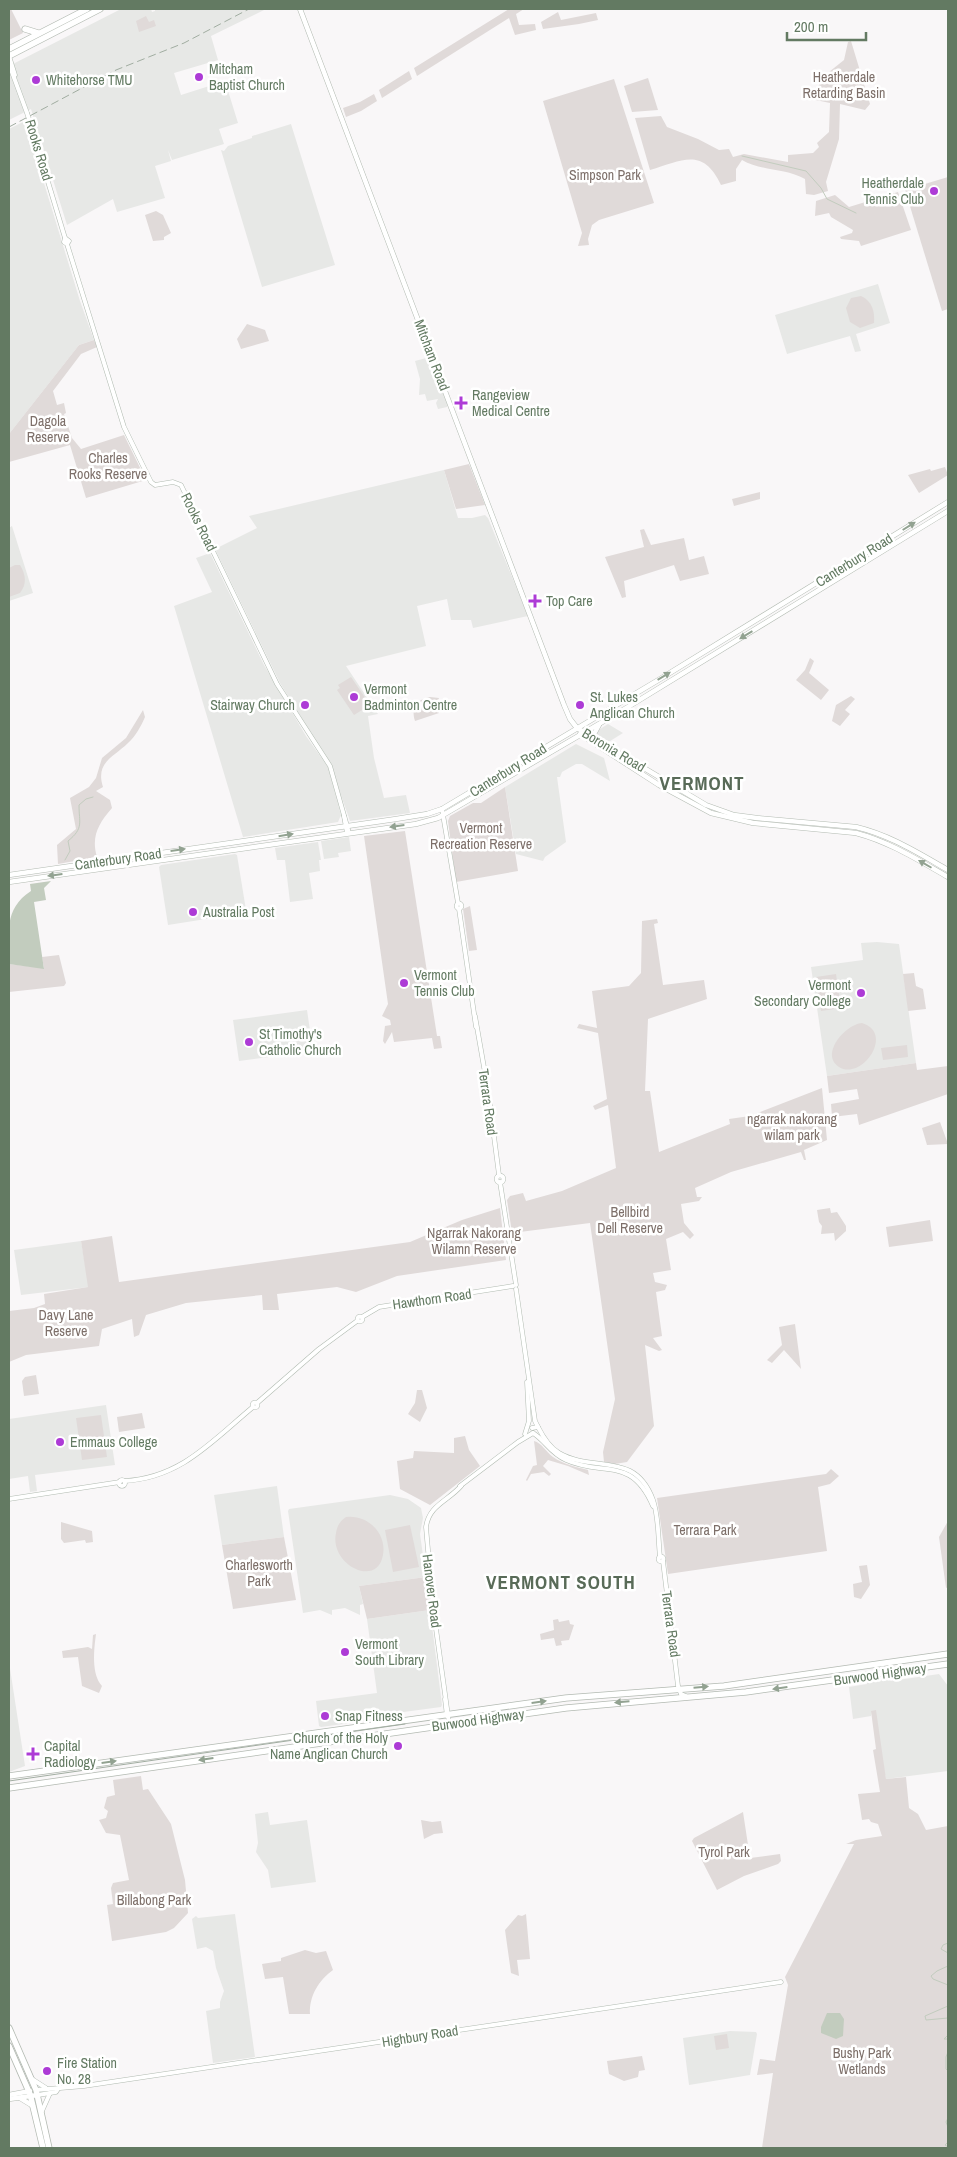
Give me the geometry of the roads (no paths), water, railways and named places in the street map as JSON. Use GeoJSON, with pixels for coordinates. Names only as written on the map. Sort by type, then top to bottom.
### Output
{"type":"FeatureCollection","features":[{"type":"Feature","properties":{"kind":"highway"},"geometry":{"type":"LineString","coordinates":[[9,49],[87,9]]}},
{"type":"Feature","properties":{"kind":"highway"},"geometry":{"type":"LineString","coordinates":[[9,56],[100,9]]}},
{"type":"Feature","properties":{"kind":"highway"},"geometry":{"type":"LineString","coordinates":[[25,29],[38,34]]}},
{"type":"Feature","properties":{"kind":"highway","name":"Burwood Highway"},"geometry":{"type":"LineString","coordinates":[[9,1776],[437,1716],[447,1711],[456,1713],[566,1698],[670,1690],[680,1685],[763,1681],[948,1654]]}},
{"type":"Feature","properties":{"kind":"highway","name":"Burwood Highway"},"geometry":{"type":"LineString","coordinates":[[9,1788],[449,1723],[566,1708],[746,1692],[948,1664]]}},
{"type":"Feature","properties":{"kind":"highway"},"geometry":{"type":"LineString","coordinates":[[670,1690],[670,1699]]}},
{"type":"Feature","properties":{"kind":"highway"},"geometry":{"type":"LineString","coordinates":[[343,1729],[347,1735],[364,1736]]}},
{"type":"Feature","properties":{"kind":"highway"},"geometry":{"type":"LineString","coordinates":[[190,1751],[200,1753],[229,1749],[233,1756]]}},
{"type":"Feature","properties":{"kind":"highway"},"geometry":{"type":"LineString","coordinates":[[80,1766],[83,1772],[99,1771],[102,1774]]}},
{"type":"Feature","properties":{"kind":"highway"},"geometry":{"type":"LineString","coordinates":[[9,2028],[37,2093],[49,2148]]}},
{"type":"Feature","properties":{"kind":"highway"},"geometry":{"type":"LineString","coordinates":[[9,2046],[30,2094],[43,2148]]}},
{"type":"Feature","properties":{"kind":"main road","name":"Mitcham Road"},"geometry":{"type":"LineString","coordinates":[[300,9],[564,705],[570,719],[577,728]]}},
{"type":"Feature","properties":{"kind":"main road"},"geometry":{"type":"LineString","coordinates":[[10,66],[18,51]]}},
{"type":"Feature","properties":{"kind":"main road","name":"Rooks Road"},"geometry":{"type":"LineString","coordinates":[[9,56],[10,66],[30,119],[65,238],[64,242],[67,244],[110,386],[129,437],[154,485],[173,482],[181,485],[278,684],[330,766],[348,833]]}},
{"type":"Feature","properties":{"kind":"main road","name":"Canterbury Road"},"geometry":{"type":"LineString","coordinates":[[9,875],[422,815],[442,809],[808,589],[948,502]]}},
{"type":"Feature","properties":{"kind":"main road","name":"Canterbury Road"},"geometry":{"type":"LineString","coordinates":[[9,882],[416,824],[444,816],[600,724],[948,511]]}},
{"type":"Feature","properties":{"kind":"main road"},"geometry":{"type":"LineString","coordinates":[[808,589],[812,595]]}},
{"type":"Feature","properties":{"kind":"main road"},"geometry":{"type":"LineString","coordinates":[[596,740],[594,734],[600,724]]}},
{"type":"Feature","properties":{"kind":"main road","name":"Boronia Road"},"geometry":{"type":"LineString","coordinates":[[577,728],[658,785],[687,798],[734,814],[856,833],[884,841],[948,878]]}},
{"type":"Feature","properties":{"kind":"main road","name":"Boronia Road"},"geometry":{"type":"LineString","coordinates":[[582,733],[687,798]]}},
{"type":"Feature","properties":{"kind":"main road"},"geometry":{"type":"LineString","coordinates":[[442,809],[446,826]]}},
{"type":"Feature","properties":{"kind":"main road"},"geometry":{"type":"LineString","coordinates":[[438,818],[446,826]]}},
{"type":"Feature","properties":{"kind":"main road","name":"Terrara Road"},"geometry":{"type":"LineString","coordinates":[[446,826],[458,903],[461,905],[459,908],[488,1090],[499,1175],[503,1177],[500,1182],[536,1428]]}},
{"type":"Feature","properties":{"kind":"main road","name":"Boronia Road"},"geometry":{"type":"LineString","coordinates":[[808,826],[856,827],[884,835],[948,870]]}},
{"type":"Feature","properties":{"kind":"main road"},"geometry":{"type":"LineString","coordinates":[[207,846],[207,853]]}},
{"type":"Feature","properties":{"kind":"main road"},"geometry":{"type":"LineString","coordinates":[[200,847],[207,853]]}},
{"type":"Feature","properties":{"kind":"main road","name":"Hawthorn Road"},"geometry":{"type":"LineString","coordinates":[[9,1499],[123,1484],[162,1475],[181,1466],[253,1407],[253,1403],[256,1403],[319,1349],[357,1321],[361,1321],[362,1317],[372,1310],[388,1305],[514,1287]]}},
{"type":"Feature","properties":{"kind":"main road","name":"Terrara Road"},"geometry":{"type":"LineString","coordinates":[[525,1434],[529,1425],[526,1365]]}},
{"type":"Feature","properties":{"kind":"main road","name":"Terrara Road"},"geometry":{"type":"LineString","coordinates":[[529,1408],[536,1428],[558,1452],[572,1459],[610,1468],[628,1475],[647,1494],[654,1510],[680,1685]]}},
{"type":"Feature","properties":{"kind":"main road"},"geometry":{"type":"LineString","coordinates":[[534,1434],[536,1428]]}},
{"type":"Feature","properties":{"kind":"main road","name":"Hanover Road"},"geometry":{"type":"LineString","coordinates":[[518,1442],[525,1434],[536,1428]]}},
{"type":"Feature","properties":{"kind":"main road","name":"Terrara Road"},"geometry":{"type":"LineString","coordinates":[[534,1434],[561,1458],[575,1464],[592,1464]]}},
{"type":"Feature","properties":{"kind":"main road","name":"Hanover Road"},"geometry":{"type":"LineString","coordinates":[[449,1723],[426,1527],[432,1511],[450,1495],[518,1442],[534,1434]]}},
{"type":"Feature","properties":{"kind":"main road"},"geometry":{"type":"LineString","coordinates":[[680,1685],[681,1694],[688,1697]]}},
{"type":"Feature","properties":{"kind":"main road","name":"Highbury Road"},"geometry":{"type":"LineString","coordinates":[[9,2099],[49,2091],[56,2092],[58,2089],[781,1982]]}},
{"type":"Feature","properties":{"kind":"main road"},"geometry":{"type":"LineString","coordinates":[[32,2079],[49,2091],[42,2111]]}},
{"type":"Feature","properties":{"kind":"main road"},"geometry":{"type":"LineString","coordinates":[[26,2083],[18,2096],[33,2106]]}},
{"type":"Feature","properties":{"kind":"main road","name":"Highbury Road"},"geometry":{"type":"LineString","coordinates":[[9,2095],[18,2096]]}},
{"type":"Feature","properties":{"kind":"waterway"},"geometry":{"type":"LineString","coordinates":[[742,156],[806,171],[821,188],[827,199],[856,213]]}},
{"type":"Feature","properties":{"kind":"waterway"},"geometry":{"type":"LineString","coordinates":[[65,860],[70,851],[68,841],[79,829],[79,805],[86,799],[93,797]]}},
{"type":"Feature","properties":{"kind":"waterway"},"geometry":{"type":"LineString","coordinates":[[948,1943],[943,1945],[941,1949],[948,1953]]}},
{"type":"Feature","properties":{"kind":"waterway"},"geometry":{"type":"LineString","coordinates":[[948,1966],[931,1976],[933,1979],[948,1985]]}},
{"type":"Feature","properties":{"kind":"waterway"},"geometry":{"type":"LineString","coordinates":[[948,2006],[925,2016],[926,2020],[948,2018]]}},
{"type":"Feature","properties":{"kind":"waterway"},"geometry":{"type":"LineString","coordinates":[[948,2035],[944,2039],[948,2039]]}},
{"type":"Feature","properties":{"kind":"waterway"},"geometry":{"type":"LineString","coordinates":[[948,2052],[946,2057],[946,2069],[948,2071]]}},
{"type":"Feature","properties":{"kind":"waterway"},"geometry":{"type":"LineString","coordinates":[[948,2118],[946,2122],[948,2127]]}},
{"type":"Feature","properties":{"kind":"waterway"},"geometry":{"type":"LineString","coordinates":[[948,2142],[945,2145],[948,2147]]}},
{"type":"Feature","properties":{"kind":"tram line"},"geometry":{"type":"LineString","coordinates":[[9,1781],[405,1724]]}},
{"type":"Feature","properties":{"kind":"railway"},"geometry":{"type":"LineString","coordinates":[[9,127],[116,70],[184,43],[249,9]]}},
{"type":"Feature","properties":{"kind":"place","name":"Mitcham Baptist Church"},"geometry":{"type":"Point","coordinates":[199,77]}},
{"type":"Feature","properties":{"kind":"place","name":"Whitehorse TMU"},"geometry":{"type":"Point","coordinates":[36,80]}},
{"type":"Feature","properties":{"kind":"place","name":"Heatherdale Tennis Club"},"geometry":{"type":"Point","coordinates":[934,191]}},
{"type":"Feature","properties":{"kind":"place","name":"Rangeview Medical Centre"},"geometry":{"type":"Point","coordinates":[461,403]}},
{"type":"Feature","properties":{"kind":"place","name":"Top Care"},"geometry":{"type":"Point","coordinates":[535,601]}},
{"type":"Feature","properties":{"kind":"place","name":"Vermont Badminton Centre"},"geometry":{"type":"Point","coordinates":[354,697]}},
{"type":"Feature","properties":{"kind":"place","name":"Stairway Church"},"geometry":{"type":"Point","coordinates":[305,705]}},
{"type":"Feature","properties":{"kind":"place","name":"St. Lukes Anglican Church"},"geometry":{"type":"Point","coordinates":[580,705]}},
{"type":"Feature","properties":{"kind":"place","name":"Australia Post"},"geometry":{"type":"Point","coordinates":[193,912]}},
{"type":"Feature","properties":{"kind":"place","name":"Vermont Tennis Club"},"geometry":{"type":"Point","coordinates":[404,983]}},
{"type":"Feature","properties":{"kind":"place","name":"Vermont Secondary College"},"geometry":{"type":"Point","coordinates":[861,993]}},
{"type":"Feature","properties":{"kind":"place","name":"St Timothy's Catholic Church"},"geometry":{"type":"Point","coordinates":[249,1042]}},
{"type":"Feature","properties":{"kind":"place","name":"Emmaus College"},"geometry":{"type":"Point","coordinates":[60,1442]}},
{"type":"Feature","properties":{"kind":"place","name":"Vermont South Library"},"geometry":{"type":"Point","coordinates":[345,1652]}},
{"type":"Feature","properties":{"kind":"place","name":"Snap Fitness"},"geometry":{"type":"Point","coordinates":[325,1716]}},
{"type":"Feature","properties":{"kind":"place","name":"Church of the Holy Name Anglican Church"},"geometry":{"type":"Point","coordinates":[398,1746]}},
{"type":"Feature","properties":{"kind":"place","name":"Capital Radiology"},"geometry":{"type":"Point","coordinates":[33,1754]}},
{"type":"Feature","properties":{"kind":"place","name":"Fire Station No. 28"},"geometry":{"type":"Point","coordinates":[47,2071]}},
{"type":"Feature","properties":{"kind":"district","name":"VERMONT"},"geometry":{"type":"Point","coordinates":[702,783]}},
{"type":"Feature","properties":{"kind":"district","name":"VERMONT SOUTH"},"geometry":{"type":"Point","coordinates":[561,1582]}},
{"type":"Feature","properties":{"kind":"park label","name":"Heatherdale Retarding Basin"},"geometry":{"type":"Point","coordinates":[844,86]}},
{"type":"Feature","properties":{"kind":"park label","name":"Simpson Park"},"geometry":{"type":"Point","coordinates":[605,175]}},
{"type":"Feature","properties":{"kind":"park label","name":"Dagola Reserve"},"geometry":{"type":"Point","coordinates":[48,430]}},
{"type":"Feature","properties":{"kind":"park label","name":"Charles Rooks Reserve"},"geometry":{"type":"Point","coordinates":[108,466]}},
{"type":"Feature","properties":{"kind":"park label","name":"Vermont Recreation Reserve"},"geometry":{"type":"Point","coordinates":[481,836]}},
{"type":"Feature","properties":{"kind":"park label","name":"ngarrak nakorang wilam park"},"geometry":{"type":"Point","coordinates":[792,1128]}},
{"type":"Feature","properties":{"kind":"park label","name":"Bellbird Dell Reserve"},"geometry":{"type":"Point","coordinates":[630,1220]}},
{"type":"Feature","properties":{"kind":"park label","name":"Ngarrak Nakorang Wilamn Reserve"},"geometry":{"type":"Point","coordinates":[474,1242]}},
{"type":"Feature","properties":{"kind":"park label","name":"Davy Lane Reserve"},"geometry":{"type":"Point","coordinates":[66,1324]}},
{"type":"Feature","properties":{"kind":"park label","name":"Terrara Park"},"geometry":{"type":"Point","coordinates":[705,1530]}},
{"type":"Feature","properties":{"kind":"park label","name":"Charlesworth Park"},"geometry":{"type":"Point","coordinates":[259,1574]}},
{"type":"Feature","properties":{"kind":"park label","name":"Tyrol Park"},"geometry":{"type":"Point","coordinates":[724,1852]}},
{"type":"Feature","properties":{"kind":"park label","name":"Billabong Park"},"geometry":{"type":"Point","coordinates":[154,1900]}},
{"type":"Feature","properties":{"kind":"park label","name":"Bushy Park Wetlands"},"geometry":{"type":"Point","coordinates":[862,2062]}}]}
